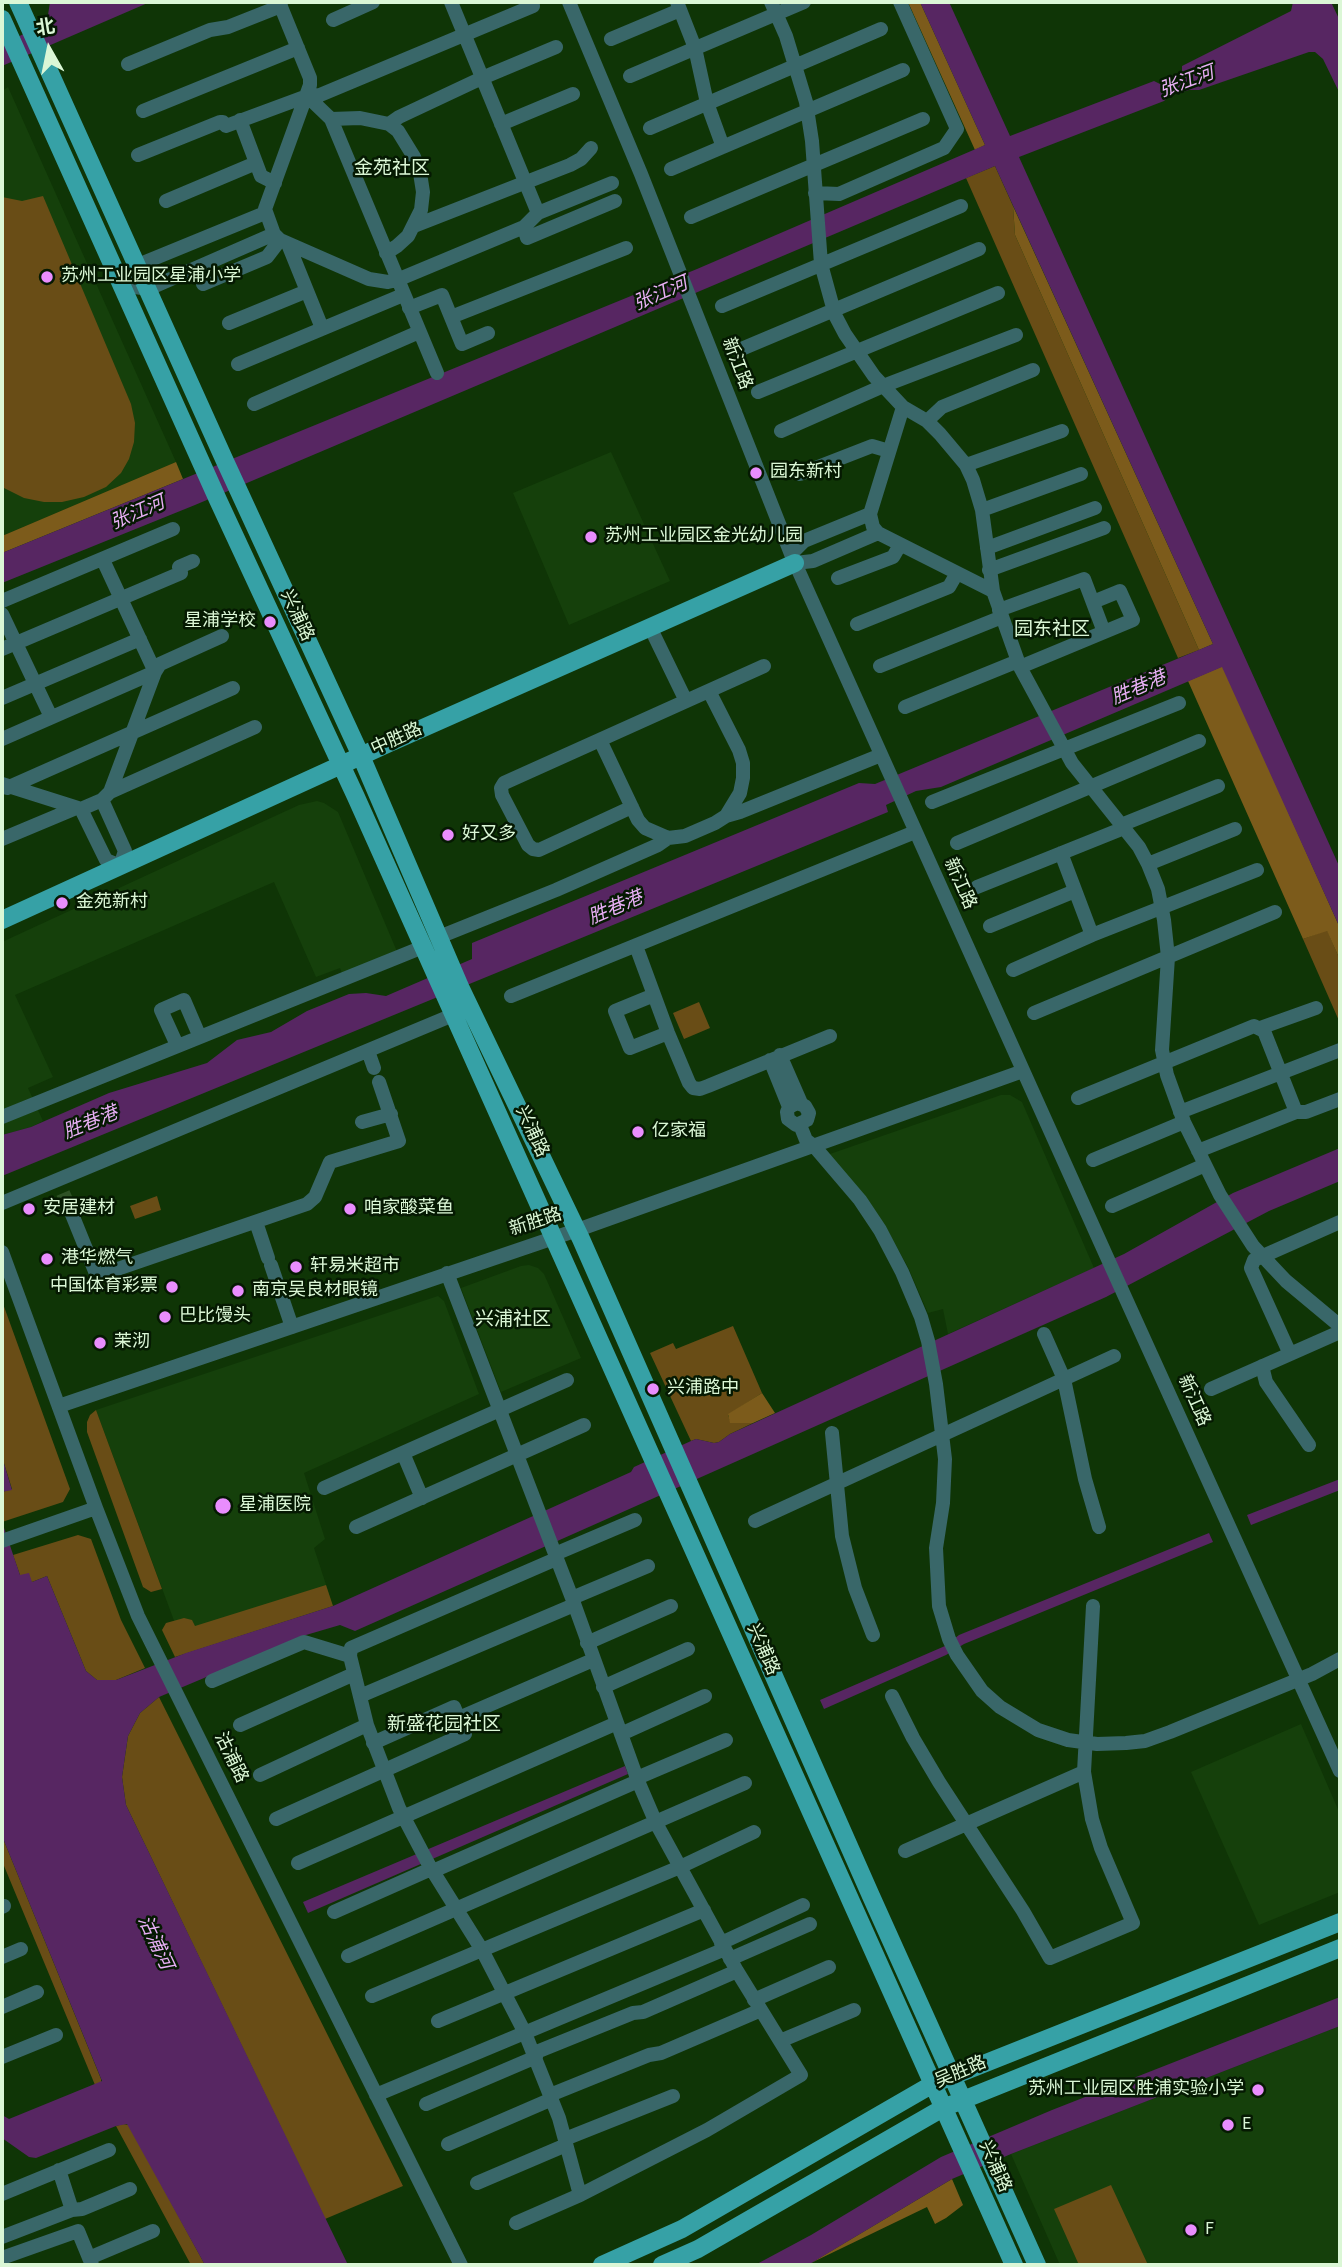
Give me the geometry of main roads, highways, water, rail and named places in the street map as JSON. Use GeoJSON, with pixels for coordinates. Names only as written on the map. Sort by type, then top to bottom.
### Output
{"type":"FeatureCollection","features":[{"type":"Feature","properties":{"kind":"main road","name":"兴浦路"},"geometry":{"type":"LineString","coordinates":[[18,2],[223,459],[359,751],[448,956],[453,1015],[1014,2265]]}},
{"type":"Feature","properties":{"kind":"main road","name":"兴浦路"},"geometry":{"type":"LineString","coordinates":[[2,19],[426,955],[453,992],[576,1230],[1037,2265]]}},
{"type":"Feature","properties":{"kind":"main road","name":"中胜路"},"geometry":{"type":"LineString","coordinates":[[2,907],[117,859],[359,751],[793,559],[650,627],[359,751]]}},
{"type":"Feature","properties":{"kind":"main road","name":"中胜路"},"geometry":{"type":"LineString","coordinates":[[2,920],[117,859]]}},
{"type":"Feature","properties":{"kind":"main road","name":"吴胜路"},"geometry":{"type":"LineString","coordinates":[[602,2265],[682,2229],[933,2084],[1340,1922]]}},
{"type":"Feature","properties":{"kind":"main road","name":"吴胜路"},"geometry":{"type":"LineString","coordinates":[[663,2265],[698,2249],[964,2098],[1340,1948]]}},
{"type":"Feature","properties":{"kind":"water"},"geometry":{"type":"Polygon","coordinates":[[[50,2],[150,2],[2,66],[2,44],[50,22],[50,2]]]}},
{"type":"Feature","properties":{"kind":"water"},"geometry":{"type":"Polygon","coordinates":[[[920,2],[949,2],[1010,136],[1154,81],[1162,85],[1182,77],[1182,66],[1291,11],[1293,2],[1331,2],[1340,21],[1340,94],[1323,59],[1315,52],[1309,52],[1199,90],[1169,96],[1164,101],[1019,157],[1340,868],[1340,928],[1222,667],[941,787],[916,791],[886,805],[888,812],[2,1176],[2,1135],[31,1127],[109,1093],[207,1063],[237,1040],[271,1032],[307,1011],[349,994],[386,996],[472,959],[472,943],[859,783],[875,784],[1213,644],[995,166],[195,505],[2,583],[2,553],[697,269],[985,145],[920,2]]]}},
{"type":"Feature","properties":{"kind":"water","name":"沽浦河"},"geometry":{"type":"Polygon","coordinates":[[[1340,1148],[1340,1181],[1269,1211],[1106,1297],[355,1631],[340,1625],[306,1635],[159,1697],[140,1713],[128,1736],[122,1777],[126,1805],[348,2265],[205,2265],[127,2124],[36,2158],[29,2157],[2,2138],[2,2115],[9,2119],[102,2081],[2,1836],[2,1522],[20,1575],[29,1573],[32,1582],[47,1576],[86,1671],[97,1680],[116,1680],[186,1653],[333,1606],[631,1472],[634,1467],[696,1439],[719,1442],[730,1434],[1124,1254],[1233,1193],[1340,1148]]]}},
{"type":"Feature","properties":{"kind":"water"},"geometry":{"type":"Polygon","coordinates":[[[2,1457],[12,1490],[2,1492],[2,1457]]]}},
{"type":"Feature","properties":{"kind":"water"},"geometry":{"type":"Polygon","coordinates":[[[1340,1479],[1340,1490],[1251,1525],[1247,1515],[1340,1479]]]}},
{"type":"Feature","properties":{"kind":"water"},"geometry":{"type":"Polygon","coordinates":[[[1209,1533],[1213,1542],[964,1644],[946,1655],[824,1709],[820,1700],[945,1646],[959,1635],[1209,1533]]]}},
{"type":"Feature","properties":{"kind":"water"},"geometry":{"type":"Polygon","coordinates":[[[625,1766],[628,1774],[308,1913],[303,1902],[625,1766]]]}},
{"type":"Feature","properties":{"kind":"water"},"geometry":{"type":"Polygon","coordinates":[[[1340,1997],[1340,2026],[952,2179],[808,2265],[755,2265],[811,2235],[941,2157],[1052,2110],[1340,1997]]]}},
{"type":"Feature","properties":{"kind":"tunnel"},"geometry":{"type":"LineString","coordinates":[[63,1193],[69,1207]]}},
{"type":"Feature","properties":{"kind":"place","name":"苏州工业园区星浦小学"},"geometry":{"type":"Point","coordinates":[47,277]}},
{"type":"Feature","properties":{"kind":"place","name":"园东新村"},"geometry":{"type":"Point","coordinates":[756,473]}},
{"type":"Feature","properties":{"kind":"place","name":"苏州工业园区金光幼儿园"},"geometry":{"type":"Point","coordinates":[591,537]}},
{"type":"Feature","properties":{"kind":"place","name":"星浦学校"},"geometry":{"type":"Point","coordinates":[270,622]}},
{"type":"Feature","properties":{"kind":"place","name":"好又多"},"geometry":{"type":"Point","coordinates":[448,835]}},
{"type":"Feature","properties":{"kind":"place","name":"金苑新村"},"geometry":{"type":"Point","coordinates":[62,903]}},
{"type":"Feature","properties":{"kind":"place","name":"亿家福"},"geometry":{"type":"Point","coordinates":[638,1132]}},
{"type":"Feature","properties":{"kind":"place","name":"安居建材"},"geometry":{"type":"Point","coordinates":[29,1209]}},
{"type":"Feature","properties":{"kind":"place","name":"咱家酸菜鱼"},"geometry":{"type":"Point","coordinates":[350,1209]}},
{"type":"Feature","properties":{"kind":"place","name":"港华燃气"},"geometry":{"type":"Point","coordinates":[47,1259]}},
{"type":"Feature","properties":{"kind":"place","name":"轩易米超市"},"geometry":{"type":"Point","coordinates":[296,1267]}},
{"type":"Feature","properties":{"kind":"place","name":"中国体育彩票"},"geometry":{"type":"Point","coordinates":[172,1287]}},
{"type":"Feature","properties":{"kind":"place","name":"南京吴良材眼镜"},"geometry":{"type":"Point","coordinates":[238,1291]}},
{"type":"Feature","properties":{"kind":"place","name":"巴比馒头"},"geometry":{"type":"Point","coordinates":[165,1317]}},
{"type":"Feature","properties":{"kind":"place","name":"茉沏"},"geometry":{"type":"Point","coordinates":[100,1343]}},
{"type":"Feature","properties":{"kind":"place","name":"兴浦路中"},"geometry":{"type":"Point","coordinates":[653,1389]}},
{"type":"Feature","properties":{"kind":"place","name":"星浦医院"},"geometry":{"type":"Point","coordinates":[223,1506]}},
{"type":"Feature","properties":{"kind":"place","name":"苏州工业园区胜浦实验小学"},"geometry":{"type":"Point","coordinates":[1258,2090]}},
{"type":"Feature","properties":{"kind":"place","name":"E"},"geometry":{"type":"Point","coordinates":[1228,2125]}},
{"type":"Feature","properties":{"kind":"place","name":"F"},"geometry":{"type":"Point","coordinates":[1191,2230]}},
{"type":"Feature","properties":{"kind":"district","name":"金苑社区"},"geometry":{"type":"Point","coordinates":[392,170]}},
{"type":"Feature","properties":{"kind":"district","name":"园东社区"},"geometry":{"type":"Point","coordinates":[1052,631]}},
{"type":"Feature","properties":{"kind":"district","name":"兴浦社区"},"geometry":{"type":"Point","coordinates":[513,1321]}},
{"type":"Feature","properties":{"kind":"district","name":"新盛花园社区"},"geometry":{"type":"Point","coordinates":[444,1726]}},
{"type":"Feature","properties":{"kind":"water label","name":"张江河"},"geometry":{"type":"Point","coordinates":[1187,83]}},
{"type":"Feature","properties":{"kind":"water label","name":"张江河"},"geometry":{"type":"Point","coordinates":[661,295]}},
{"type":"Feature","properties":{"kind":"water label","name":"张江河"},"geometry":{"type":"Point","coordinates":[138,514]}},
{"type":"Feature","properties":{"kind":"water label","name":"胜巷港"},"geometry":{"type":"Point","coordinates":[1139,689]}},
{"type":"Feature","properties":{"kind":"water label","name":"胜巷港"},"geometry":{"type":"Point","coordinates":[616,909]}},
{"type":"Feature","properties":{"kind":"water label","name":"胜巷港"},"geometry":{"type":"Point","coordinates":[91,1124]}}]}
